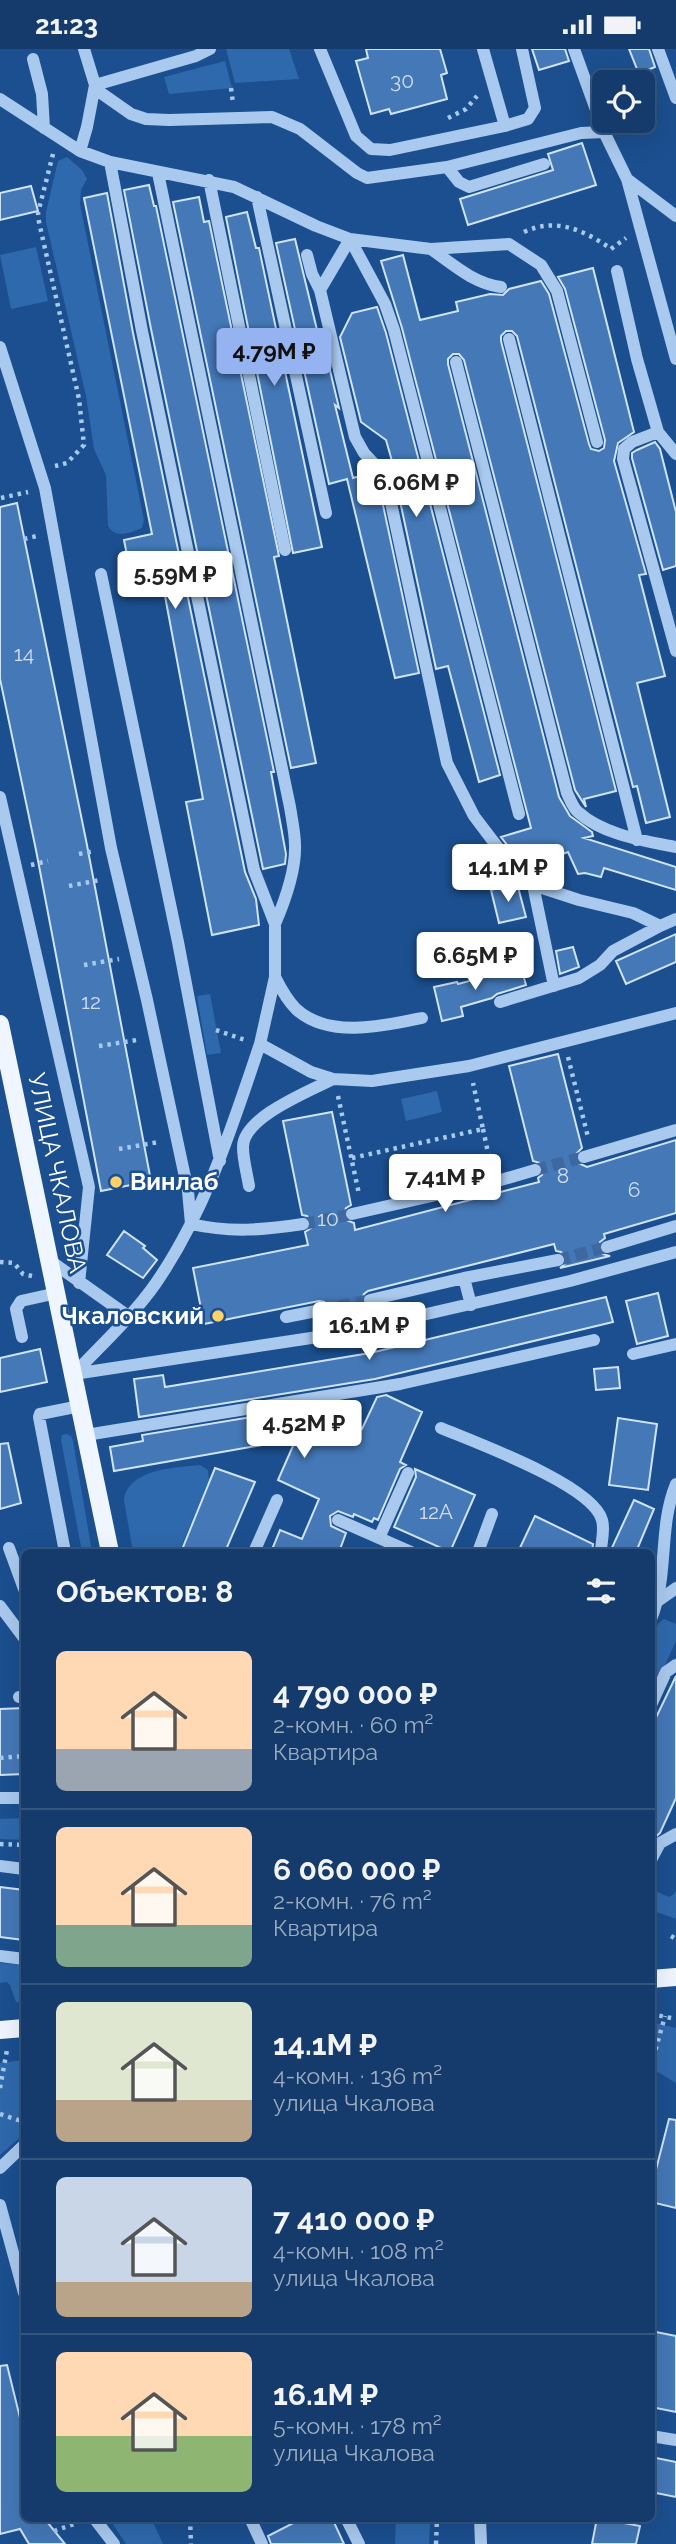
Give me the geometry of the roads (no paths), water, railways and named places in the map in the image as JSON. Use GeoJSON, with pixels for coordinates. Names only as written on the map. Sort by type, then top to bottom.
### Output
{"type":"FeatureCollection","features":[{"type":"Feature","properties":{"kind":"main road","name":"УЛИЦА ЧКАЛОВА"},"geometry":{"type":"LineString","coordinates":[[0,1024],[109,1549]]}},
{"type":"Feature","properties":{"kind":"main road"},"geometry":{"type":"LineString","coordinates":[[655,1979],[676,1977]]}},
{"type":"Feature","properties":{"kind":"street"},"geometry":{"type":"LineString","coordinates":[[84,49],[95,85],[101,93],[131,114],[146,119],[272,117],[300,129],[367,178],[447,167],[592,133]]}},
{"type":"Feature","properties":{"kind":"street"},"geometry":{"type":"LineString","coordinates":[[95,85],[196,56],[210,49]]}},
{"type":"Feature","properties":{"kind":"street"},"geometry":{"type":"LineString","coordinates":[[320,49],[356,136],[371,149],[390,151],[528,119],[535,108],[522,49]]}},
{"type":"Feature","properties":{"kind":"street"},"geometry":{"type":"LineString","coordinates":[[483,49],[505,126]]}},
{"type":"Feature","properties":{"kind":"street"},"geometry":{"type":"LineString","coordinates":[[574,49],[592,99]]}},
{"type":"Feature","properties":{"kind":"street"},"geometry":{"type":"LineString","coordinates":[[658,49],[676,99]]}},
{"type":"Feature","properties":{"kind":"street"},"geometry":{"type":"LineString","coordinates":[[33,59],[42,94],[44,128]]}},
{"type":"Feature","properties":{"kind":"street"},"geometry":{"type":"LineString","coordinates":[[80,151],[88,127],[95,85]]}},
{"type":"Feature","properties":{"kind":"street"},"geometry":{"type":"LineString","coordinates":[[0,99],[80,151],[110,162],[234,187],[350,239],[431,249],[509,244],[541,265],[558,291],[597,442]]}},
{"type":"Feature","properties":{"kind":"street"},"geometry":{"type":"LineString","coordinates":[[604,133],[627,179],[676,359]]}},
{"type":"Feature","properties":{"kind":"street"},"geometry":{"type":"LineString","coordinates":[[74,1374],[156,1282],[191,1224],[220,1161],[260,1044],[275,977],[275,924],[254,870],[142,331],[110,162]]}},
{"type":"Feature","properties":{"kind":"street"},"geometry":{"type":"LineString","coordinates":[[447,167],[459,182],[470,187],[544,164]]}},
{"type":"Feature","properties":{"kind":"street"},"geometry":{"type":"LineString","coordinates":[[159,173],[290,807],[295,846],[294,866],[275,924]]}},
{"type":"Feature","properties":{"kind":"street"},"geometry":{"type":"LineString","coordinates":[[627,179],[676,216]]}},
{"type":"Feature","properties":{"kind":"street"},"geometry":{"type":"LineString","coordinates":[[209,180],[285,550]]}},
{"type":"Feature","properties":{"kind":"street"},"geometry":{"type":"LineString","coordinates":[[257,197],[326,513]]}},
{"type":"Feature","properties":{"kind":"street"},"geometry":{"type":"LineString","coordinates":[[320,291],[350,239]]}},
{"type":"Feature","properties":{"kind":"street"},"geometry":{"type":"LineString","coordinates":[[350,239],[385,304],[394,330],[519,814]]}},
{"type":"Feature","properties":{"kind":"street"},"geometry":{"type":"LineString","coordinates":[[431,249],[472,279],[485,285],[501,287]]}},
{"type":"Feature","properties":{"kind":"street"},"geometry":{"type":"LineString","coordinates":[[307,255],[320,291],[355,436],[364,453],[381,471],[391,503],[447,763],[474,816],[520,878],[579,900],[633,913],[660,926]]}},
{"type":"Feature","properties":{"kind":"street"},"geometry":{"type":"LineString","coordinates":[[617,271],[637,359],[658,432],[676,454]]}},
{"type":"Feature","properties":{"kind":"street"},"geometry":{"type":"LineString","coordinates":[[509,339],[637,840]]}},
{"type":"Feature","properties":{"kind":"street"},"geometry":{"type":"LineString","coordinates":[[0,347],[44,488],[111,848],[188,1191],[191,1224]]}},
{"type":"Feature","properties":{"kind":"street"},"geometry":{"type":"LineString","coordinates":[[456,362],[567,793],[577,812],[601,826],[637,840],[676,847]]}},
{"type":"Feature","properties":{"kind":"street"},"geometry":{"type":"LineString","coordinates":[[658,432],[632,442],[624,449],[623,459],[676,651]]}},
{"type":"Feature","properties":{"kind":"street"},"geometry":{"type":"LineString","coordinates":[[101,574],[178,942],[220,1161]]}},
{"type":"Feature","properties":{"kind":"street"},"geometry":{"type":"LineString","coordinates":[[0,797],[89,1187],[79,1283]]}},
{"type":"Feature","properties":{"kind":"street"},"geometry":{"type":"LineString","coordinates":[[533,885],[554,986]]}},
{"type":"Feature","properties":{"kind":"street"},"geometry":{"type":"LineString","coordinates":[[500,1002],[579,978],[600,965],[613,951],[676,919]]}},
{"type":"Feature","properties":{"kind":"street"},"geometry":{"type":"LineString","coordinates":[[275,977],[287,999],[298,1011],[320,1023],[357,1027],[387,1025],[422,1018]]}},
{"type":"Feature","properties":{"kind":"street"},"geometry":{"type":"LineString","coordinates":[[260,1044],[311,1072],[333,1079],[372,1080],[469,1066],[676,1013]]}},
{"type":"Feature","properties":{"kind":"street"},"geometry":{"type":"LineString","coordinates":[[249,1186],[243,1146],[246,1134],[254,1123],[333,1079]]}},
{"type":"Feature","properties":{"kind":"street"},"geometry":{"type":"LineString","coordinates":[[588,1156],[676,1130]]}},
{"type":"Feature","properties":{"kind":"street"},"geometry":{"type":"LineString","coordinates":[[357,1213],[536,1170]]}},
{"type":"Feature","properties":{"kind":"street"},"geometry":{"type":"LineString","coordinates":[[191,1224],[218,1230],[257,1231],[303,1224]]}},
{"type":"Feature","properties":{"kind":"street"},"geometry":{"type":"LineString","coordinates":[[607,1247],[676,1226]]}},
{"type":"Feature","properties":{"kind":"street"},"geometry":{"type":"LineString","coordinates":[[74,1374],[200,1357],[344,1333],[471,1305],[676,1252]]}},
{"type":"Feature","properties":{"kind":"street"},"geometry":{"type":"LineString","coordinates":[[49,1260],[128,1316]]}},
{"type":"Feature","properties":{"kind":"street"},"geometry":{"type":"LineString","coordinates":[[370,1300],[558,1260]]}},
{"type":"Feature","properties":{"kind":"street"},"geometry":{"type":"LineString","coordinates":[[464,1278],[471,1305]]}},
{"type":"Feature","properties":{"kind":"street"},"geometry":{"type":"LineString","coordinates":[[23,1337],[16,1309],[20,1301],[57,1293]]}},
{"type":"Feature","properties":{"kind":"street"},"geometry":{"type":"LineString","coordinates":[[286,1317],[321,1310]]}},
{"type":"Feature","properties":{"kind":"street"},"geometry":{"type":"LineString","coordinates":[[86,1435],[400,1384],[594,1340]]}},
{"type":"Feature","properties":{"kind":"street"},"geometry":{"type":"LineString","coordinates":[[633,1354],[676,1344]]}},
{"type":"Feature","properties":{"kind":"street"},"geometry":{"type":"LineString","coordinates":[[64,1549],[38,1417],[40,1413],[80,1406]]}},
{"type":"Feature","properties":{"kind":"street"},"geometry":{"type":"LineString","coordinates":[[441,1429],[550,1474],[592,1505],[602,1518],[601,1549]]}},
{"type":"Feature","properties":{"kind":"street"},"geometry":{"type":"LineString","coordinates":[[379,1538],[408,1473]]}},
{"type":"Feature","properties":{"kind":"street"},"geometry":{"type":"LineString","coordinates":[[655,1609],[667,1515],[676,1484]]}},
{"type":"Feature","properties":{"kind":"street"},"geometry":{"type":"LineString","coordinates":[[255,1549],[277,1500]]}},
{"type":"Feature","properties":{"kind":"street"},"geometry":{"type":"LineString","coordinates":[[479,1549],[492,1514]]}},
{"type":"Feature","properties":{"kind":"street"},"geometry":{"type":"LineString","coordinates":[[338,1520],[404,1549]]}},
{"type":"Feature","properties":{"kind":"street"},"geometry":{"type":"LineString","coordinates":[[9,1548],[21,1581]]}},
{"type":"Feature","properties":{"kind":"street"},"geometry":{"type":"LineString","coordinates":[[658,1601],[676,1588]]}},
{"type":"Feature","properties":{"kind":"street"},"geometry":{"type":"LineString","coordinates":[[0,1606],[21,1634]]}},
{"type":"Feature","properties":{"kind":"street"},"geometry":{"type":"LineString","coordinates":[[655,1696],[666,1672],[676,1665]]}},
{"type":"Feature","properties":{"kind":"street"},"geometry":{"type":"LineString","coordinates":[[0,1798],[21,1798]]}},
{"type":"Feature","properties":{"kind":"street"},"geometry":{"type":"LineString","coordinates":[[655,1852],[660,1843],[676,1834]]}},
{"type":"Feature","properties":{"kind":"street"},"geometry":{"type":"LineString","coordinates":[[0,1866],[21,1869]]}},
{"type":"Feature","properties":{"kind":"street"},"geometry":{"type":"LineString","coordinates":[[0,1956],[21,1959]]}},
{"type":"Feature","properties":{"kind":"street"},"geometry":{"type":"LineString","coordinates":[[0,2168],[21,2148]]}},
{"type":"Feature","properties":{"kind":"street"},"geometry":{"type":"LineString","coordinates":[[0,2205],[21,2282]]}},
{"type":"Feature","properties":{"kind":"street"},"geometry":{"type":"LineString","coordinates":[[655,2437],[676,2441]]}},
{"type":"Feature","properties":{"kind":"street"},"geometry":{"type":"LineString","coordinates":[[95,2522],[114,2544]]}},
{"type":"Feature","properties":{"kind":"street"},"geometry":{"type":"LineString","coordinates":[[252,2522],[262,2544]]}},
{"type":"Feature","properties":{"kind":"street"},"geometry":{"type":"LineString","coordinates":[[348,2522],[359,2544]]}},
{"type":"Feature","properties":{"kind":"street"},"geometry":{"type":"LineString","coordinates":[[480,2522],[481,2544]]}},
{"type":"Feature","properties":{"kind":"tunnel"},"geometry":{"type":"LineString","coordinates":[[535,1170],[584,1157]]}},
{"type":"Feature","properties":{"kind":"tunnel"},"geometry":{"type":"LineString","coordinates":[[303,1224],[352,1214]]}},
{"type":"Feature","properties":{"kind":"tunnel"},"geometry":{"type":"LineString","coordinates":[[558,1260],[607,1247]]}},
{"type":"Feature","properties":{"kind":"tunnel"},"geometry":{"type":"LineString","coordinates":[[321,1310],[370,1300]]}},
{"type":"Feature","properties":{"kind":"place","name":"Винлаб"},"geometry":{"type":"Point","coordinates":[116,1182]}},
{"type":"Feature","properties":{"kind":"place","name":"Чкаловский"},"geometry":{"type":"Point","coordinates":[218,1316]}}]}
